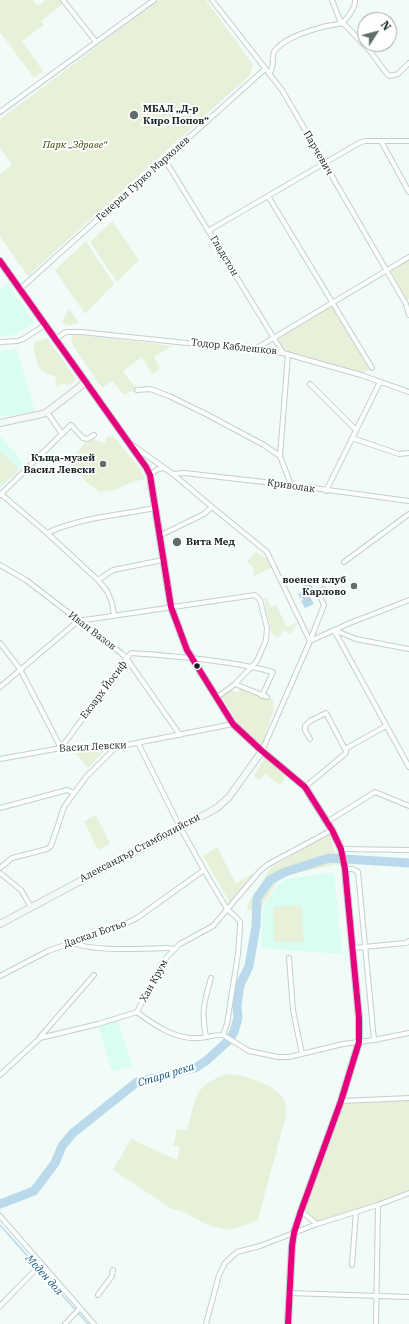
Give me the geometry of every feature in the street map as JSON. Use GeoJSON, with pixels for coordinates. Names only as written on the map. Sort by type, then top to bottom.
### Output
{"type":"FeatureCollection","features":[{"type":"Feature","properties":{"kind":"main road"},"geometry":{"type":"LineString","coordinates":[[0,262],[142,460],[150,475],[171,607],[182,639],[191,657],[233,724],[304,787],[332,830],[341,849],[345,869],[353,948],[359,1018],[359,1042],[341,1101],[294,1233],[288,1324]]}},
{"type":"Feature","properties":{"kind":"main road"},"geometry":{"type":"LineString","coordinates":[[0,423],[47,412],[86,382]]}},
{"type":"Feature","properties":{"kind":"main road","name":"Александър Стамболийски"},"geometry":{"type":"LineString","coordinates":[[0,924],[217,808],[224,803],[262,751]]}},
{"type":"Feature","properties":{"kind":"street"},"geometry":{"type":"LineString","coordinates":[[64,0],[96,42]]}},
{"type":"Feature","properties":{"kind":"street"},"geometry":{"type":"LineString","coordinates":[[0,112],[154,0]]}},
{"type":"Feature","properties":{"kind":"street","name":"Парчевич"},"geometry":{"type":"LineString","coordinates":[[212,0],[282,90],[387,270],[408,303],[409,315]]}},
{"type":"Feature","properties":{"kind":"street"},"geometry":{"type":"LineString","coordinates":[[332,0],[341,23],[345,25],[370,52],[387,74],[394,76],[409,63]]}},
{"type":"Feature","properties":{"kind":"street"},"geometry":{"type":"LineString","coordinates":[[269,74],[274,66],[272,54],[285,41],[303,33],[341,23],[351,12],[355,0]]}},
{"type":"Feature","properties":{"kind":"street","name":"Генерал Гурко Мархолев"},"geometry":{"type":"LineString","coordinates":[[20,289],[265,69]]}},
{"type":"Feature","properties":{"kind":"street"},"geometry":{"type":"LineString","coordinates":[[208,231],[324,162],[366,141],[409,141]]}},
{"type":"Feature","properties":{"kind":"street"},"geometry":{"type":"LineString","coordinates":[[381,141],[409,192]]}},
{"type":"Feature","properties":{"kind":"street","name":"Гладстон"},"geometry":{"type":"LineString","coordinates":[[165,160],[283,353]]}},
{"type":"Feature","properties":{"kind":"street"},"geometry":{"type":"LineString","coordinates":[[268,196],[372,368]]}},
{"type":"Feature","properties":{"kind":"street"},"geometry":{"type":"LineString","coordinates":[[254,349],[409,257]]}},
{"type":"Feature","properties":{"kind":"street"},"geometry":{"type":"LineString","coordinates":[[0,342],[18,341],[24,339],[45,325]]}},
{"type":"Feature","properties":{"kind":"street","name":"Тодор Каблешков"},"geometry":{"type":"LineString","coordinates":[[56,339],[66,332],[81,332],[283,353],[361,375],[409,392]]}},
{"type":"Feature","properties":{"kind":"street"},"geometry":{"type":"LineString","coordinates":[[288,354],[280,456],[291,485]]}},
{"type":"Feature","properties":{"kind":"street"},"geometry":{"type":"LineString","coordinates":[[326,491],[380,382]]}},
{"type":"Feature","properties":{"kind":"street"},"geometry":{"type":"LineString","coordinates":[[310,384],[356,429]]}},
{"type":"Feature","properties":{"kind":"street"},"geometry":{"type":"LineString","coordinates":[[137,390],[150,389],[169,396],[264,445],[280,456]]}},
{"type":"Feature","properties":{"kind":"street"},"geometry":{"type":"LineString","coordinates":[[47,412],[62,434]]}},
{"type":"Feature","properties":{"kind":"street"},"geometry":{"type":"LineString","coordinates":[[94,435],[88,439],[83,438],[71,425],[1,494],[48,533],[98,580],[107,591],[112,603],[114,615]]}},
{"type":"Feature","properties":{"kind":"street"},"geometry":{"type":"LineString","coordinates":[[352,438],[398,454],[409,453]]}},
{"type":"Feature","properties":{"kind":"street"},"geometry":{"type":"LineString","coordinates":[[129,442],[173,474],[212,508],[267,552],[310,641]]}},
{"type":"Feature","properties":{"kind":"street"},"geometry":{"type":"LineString","coordinates":[[150,475],[158,469],[164,468]]}},
{"type":"Feature","properties":{"kind":"street","name":"Криволак"},"geometry":{"type":"LineString","coordinates":[[173,474],[184,473],[291,485],[326,491],[409,501]]}},
{"type":"Feature","properties":{"kind":"street"},"geometry":{"type":"LineString","coordinates":[[48,533],[63,526],[155,508]]}},
{"type":"Feature","properties":{"kind":"street"},"geometry":{"type":"LineString","coordinates":[[159,535],[164,534],[204,514],[212,508]]}},
{"type":"Feature","properties":{"kind":"street"},"geometry":{"type":"LineString","coordinates":[[344,562],[409,514]]}},
{"type":"Feature","properties":{"kind":"street"},"geometry":{"type":"LineString","coordinates":[[98,580],[113,570],[163,560]]}},
{"type":"Feature","properties":{"kind":"street","name":"Иван Вазов"},"geometry":{"type":"LineString","coordinates":[[0,565],[26,580],[121,653],[127,659],[180,735]]}},
{"type":"Feature","properties":{"kind":"street"},"geometry":{"type":"LineString","coordinates":[[262,751],[324,605],[318,592],[323,589]]}},
{"type":"Feature","properties":{"kind":"street"},"geometry":{"type":"LineString","coordinates":[[0,687],[78,620],[255,595],[260,600],[267,628],[266,640],[257,661],[235,684],[216,698]]}},
{"type":"Feature","properties":{"kind":"street"},"geometry":{"type":"LineString","coordinates":[[310,641],[409,600]]}},
{"type":"Feature","properties":{"kind":"street"},"geometry":{"type":"LineString","coordinates":[[334,630],[356,639],[409,649]]}},
{"type":"Feature","properties":{"kind":"street"},"geometry":{"type":"LineString","coordinates":[[334,630],[409,767]]}},
{"type":"Feature","properties":{"kind":"street"},"geometry":{"type":"LineString","coordinates":[[0,643],[20,669],[61,748]]}},
{"type":"Feature","properties":{"kind":"street","name":"Екзарх Йосиф"},"geometry":{"type":"LineString","coordinates":[[61,748],[132,653],[216,660],[252,666],[273,672],[262,696]]}},
{"type":"Feature","properties":{"kind":"street"},"geometry":{"type":"LineString","coordinates":[[235,684],[267,697]]}},
{"type":"Feature","properties":{"kind":"street"},"geometry":{"type":"LineString","coordinates":[[304,787],[346,753],[326,713],[310,721],[305,726],[305,730],[310,739]]}},
{"type":"Feature","properties":{"kind":"street","name":"Васил Левски"},"geometry":{"type":"LineString","coordinates":[[0,759],[61,748],[116,747],[233,724]]}},
{"type":"Feature","properties":{"kind":"street"},"geometry":{"type":"LineString","coordinates":[[345,749],[386,726]]}},
{"type":"Feature","properties":{"kind":"street"},"geometry":{"type":"LineString","coordinates":[[138,743],[180,827],[204,870],[227,909],[240,922],[238,954],[225,1036]]}},
{"type":"Feature","properties":{"kind":"street"},"geometry":{"type":"LineString","coordinates":[[0,868],[12,858],[47,849],[51,846],[64,807],[86,777],[116,747]]}},
{"type":"Feature","properties":{"kind":"street"},"geometry":{"type":"LineString","coordinates":[[0,808],[67,790],[74,793]]}},
{"type":"Feature","properties":{"kind":"street"},"geometry":{"type":"LineString","coordinates":[[327,822],[375,792],[409,806]]}},
{"type":"Feature","properties":{"kind":"street","name":"Хан Крум"},"geometry":{"type":"LineString","coordinates":[[0,1075],[40,1038],[98,1024],[137,1012],[161,965],[175,949],[188,939],[213,926],[259,872],[267,865],[332,830]]}},
{"type":"Feature","properties":{"kind":"street"},"geometry":{"type":"LineString","coordinates":[[341,849],[409,850]]}},
{"type":"Feature","properties":{"kind":"street"},"geometry":{"type":"LineString","coordinates":[[345,869],[354,869],[358,872],[374,1040]]}},
{"type":"Feature","properties":{"kind":"street","name":"Даскал Ботьо"},"geometry":{"type":"LineString","coordinates":[[0,976],[48,951],[125,924],[137,918],[204,870]]}},
{"type":"Feature","properties":{"kind":"street"},"geometry":{"type":"LineString","coordinates":[[0,873],[21,890],[31,908]]}},
{"type":"Feature","properties":{"kind":"street"},"geometry":{"type":"LineString","coordinates":[[72,942],[77,945],[114,949],[175,949]]}},
{"type":"Feature","properties":{"kind":"street"},"geometry":{"type":"LineString","coordinates":[[353,948],[408,944]]}},
{"type":"Feature","properties":{"kind":"street"},"geometry":{"type":"LineString","coordinates":[[289,958],[293,1010],[302,1054]]}},
{"type":"Feature","properties":{"kind":"street"},"geometry":{"type":"LineString","coordinates":[[40,1038],[94,975]]}},
{"type":"Feature","properties":{"kind":"street"},"geometry":{"type":"LineString","coordinates":[[206,1038],[203,1013],[211,978]]}},
{"type":"Feature","properties":{"kind":"street"},"geometry":{"type":"LineString","coordinates":[[137,1012],[152,1024],[174,1034],[189,1038],[225,1036],[249,1051],[278,1057],[289,1057],[343,1044],[409,1033]]}},
{"type":"Feature","properties":{"kind":"street"},"geometry":{"type":"LineString","coordinates":[[341,1101],[409,1098]]}},
{"type":"Feature","properties":{"kind":"street"},"geometry":{"type":"LineString","coordinates":[[206,1324],[219,1275],[225,1263],[237,1252],[260,1246],[317,1224],[378,1205],[409,1193]]}},
{"type":"Feature","properties":{"kind":"street"},"geometry":{"type":"LineString","coordinates":[[376,1324],[378,1205]]}},
{"type":"Feature","properties":{"kind":"street"},"geometry":{"type":"LineString","coordinates":[[301,1211],[317,1224]]}},
{"type":"Feature","properties":{"kind":"street"},"geometry":{"type":"LineString","coordinates":[[352,1265],[356,1212]]}},
{"type":"Feature","properties":{"kind":"street"},"geometry":{"type":"LineString","coordinates":[[0,1216],[39,1266],[78,1310],[94,1324]]}},
{"type":"Feature","properties":{"kind":"street"},"geometry":{"type":"LineString","coordinates":[[0,1306],[39,1266]]}},
{"type":"Feature","properties":{"kind":"street"},"geometry":{"type":"LineString","coordinates":[[98,1294],[112,1276],[113,1270]]}},
{"type":"Feature","properties":{"kind":"street"},"geometry":{"type":"LineString","coordinates":[[289,1293],[409,1297]]}},
{"type":"Feature","properties":{"kind":"street"},"geometry":{"type":"LineString","coordinates":[[65,1324],[78,1310]]}},
{"type":"Feature","properties":{"kind":"shaded area"},"geometry":{"type":"Polygon","coordinates":[[[8,284],[34,322],[15,335],[0,336],[0,290],[8,284]]]}},
{"type":"Feature","properties":{"kind":"shaded area"},"geometry":{"type":"Polygon","coordinates":[[[17,349],[35,413],[0,416],[0,351],[17,349]]]}},
{"type":"Feature","properties":{"kind":"shaded area"},"geometry":{"type":"Polygon","coordinates":[[[0,436],[25,465],[0,488],[0,436]]]}},
{"type":"Feature","properties":{"kind":"shaded area"},"geometry":{"type":"Polygon","coordinates":[[[334,873],[342,954],[261,948],[263,910],[269,897],[278,885],[286,879],[334,873]]]}},
{"type":"Feature","properties":{"kind":"shaded area"},"geometry":{"type":"Polygon","coordinates":[[[117,1019],[132,1066],[112,1071],[98,1025],[117,1019]]]}},
{"type":"Feature","properties":{"kind":"green space"},"geometry":{"type":"Polygon","coordinates":[[[0,0],[33,0],[38,6],[45,0],[60,0],[63,4],[41,21],[44,25],[22,41],[43,71],[34,78],[0,32],[0,0]]]}},
{"type":"Feature","properties":{"kind":"green space","name":"Парк „Здраве“"},"geometry":{"type":"Polygon","coordinates":[[[159,0],[206,0],[253,64],[250,75],[28,276],[0,237],[0,174],[12,165],[0,148],[0,119],[159,0]]]}},
{"type":"Feature","properties":{"kind":"green space"},"geometry":{"type":"Polygon","coordinates":[[[112,221],[139,260],[117,282],[90,242],[112,221]]]}},
{"type":"Feature","properties":{"kind":"green space"},"geometry":{"type":"Polygon","coordinates":[[[86,241],[114,284],[85,314],[55,270],[86,241]]]}},
{"type":"Feature","properties":{"kind":"green space"},"geometry":{"type":"Polygon","coordinates":[[[409,260],[409,299],[407,300],[391,271],[409,260]]]}},
{"type":"Feature","properties":{"kind":"green space"},"geometry":{"type":"Polygon","coordinates":[[[332,302],[372,368],[361,375],[283,353],[273,337],[332,302]]]}},
{"type":"Feature","properties":{"kind":"green space"},"geometry":{"type":"Polygon","coordinates":[[[69,309],[79,322],[72,325],[66,325],[62,321],[69,309]]]}},
{"type":"Feature","properties":{"kind":"green space"},"geometry":{"type":"Polygon","coordinates":[[[73,334],[173,346],[154,356],[160,368],[152,375],[142,357],[123,371],[140,394],[131,391],[124,395],[112,381],[102,388],[74,347],[71,340],[73,334]]]}},
{"type":"Feature","properties":{"kind":"green space"},"geometry":{"type":"Polygon","coordinates":[[[47,338],[76,379],[73,383],[67,386],[64,383],[57,387],[55,376],[44,372],[38,365],[33,343],[47,338]]]}},
{"type":"Feature","properties":{"kind":"green space"},"geometry":{"type":"Polygon","coordinates":[[[113,436],[139,467],[145,479],[129,483],[118,489],[100,492],[86,482],[69,463],[88,438],[105,443],[107,437],[113,436]]]}},
{"type":"Feature","properties":{"kind":"green space"},"geometry":{"type":"Polygon","coordinates":[[[2,452],[19,470],[2,485],[0,482],[0,454],[2,452]]]}},
{"type":"Feature","properties":{"kind":"green space"},"geometry":{"type":"Polygon","coordinates":[[[256,551],[264,558],[266,557],[271,562],[273,567],[254,576],[253,567],[247,562],[256,551]]]}},
{"type":"Feature","properties":{"kind":"green space"},"geometry":{"type":"Polygon","coordinates":[[[267,598],[271,608],[276,605],[287,627],[298,622],[291,634],[284,630],[278,638],[272,634],[264,599],[267,598]]]}},
{"type":"Feature","properties":{"kind":"green space"},"geometry":{"type":"Polygon","coordinates":[[[240,688],[273,700],[274,709],[262,746],[242,728],[222,697],[231,689],[238,693],[240,688]]]}},
{"type":"Feature","properties":{"kind":"green space"},"geometry":{"type":"Polygon","coordinates":[[[70,747],[108,747],[88,768],[70,747]]]}},
{"type":"Feature","properties":{"kind":"green space"},"geometry":{"type":"Polygon","coordinates":[[[265,757],[287,774],[280,785],[265,774],[260,780],[254,776],[265,757]]]}},
{"type":"Feature","properties":{"kind":"green space"},"geometry":{"type":"Polygon","coordinates":[[[96,815],[110,844],[98,850],[84,821],[96,815]]]}},
{"type":"Feature","properties":{"kind":"green space"},"geometry":{"type":"Polygon","coordinates":[[[329,833],[339,864],[286,875],[278,880],[258,913],[248,909],[247,905],[271,868],[329,833]]]}},
{"type":"Feature","properties":{"kind":"green space"},"geometry":{"type":"Polygon","coordinates":[[[217,847],[236,884],[253,873],[255,877],[231,905],[203,856],[217,847]]]}},
{"type":"Feature","properties":{"kind":"green space"},"geometry":{"type":"Polygon","coordinates":[[[301,905],[304,942],[274,942],[273,907],[301,905]]]}},
{"type":"Feature","properties":{"kind":"green space"},"geometry":{"type":"Polygon","coordinates":[[[227,1074],[250,1078],[267,1085],[280,1094],[286,1106],[286,1116],[258,1219],[250,1224],[229,1230],[210,1226],[184,1212],[172,1209],[113,1170],[131,1139],[177,1160],[180,1147],[173,1146],[177,1129],[187,1131],[194,1102],[201,1089],[207,1083],[227,1074]]]}},
{"type":"Feature","properties":{"kind":"green space"},"geometry":{"type":"Polygon","coordinates":[[[409,1098],[409,1193],[317,1224],[301,1211],[341,1101],[409,1098]]]}},
{"type":"Feature","properties":{"kind":"water"},"geometry":{"type":"Polygon","coordinates":[[[310,582],[314,590],[308,593],[314,604],[305,608],[301,601],[303,600],[302,597],[300,598],[298,594],[304,591],[302,587],[310,582]]]}},
{"type":"Feature","properties":{"kind":"waterway","name":"Стара река"},"geometry":{"type":"LineString","coordinates":[[0,1204],[34,1191],[55,1163],[62,1146],[73,1133],[137,1082],[195,1068],[206,1061],[228,1041],[234,1032],[238,1018],[237,1005],[240,985],[249,966],[256,926],[257,898],[270,880],[285,872],[329,858],[409,863]]}},
{"type":"Feature","properties":{"kind":"waterway","name":"Меден дол"},"geometry":{"type":"LineString","coordinates":[[0,1225],[88,1324]]}},
{"type":"Feature","properties":{"kind":"transit line"},"geometry":{"type":"LineString","coordinates":[[0,261],[146,467],[150,475],[171,607],[187,650],[233,724],[262,751],[305,787],[332,830],[341,849],[345,869],[359,1018],[359,1042],[341,1101],[294,1233],[288,1324]]}},
{"type":"Feature","properties":{"kind":"place","name":"МБАЛ „Д-р Киро Попов“"},"geometry":{"type":"Point","coordinates":[134,115]}},
{"type":"Feature","properties":{"kind":"place","name":"Къща-музей Васил Левски"},"geometry":{"type":"Point","coordinates":[103,464]}},
{"type":"Feature","properties":{"kind":"place","name":"Вита Мед"},"geometry":{"type":"Point","coordinates":[177,542]}},
{"type":"Feature","properties":{"kind":"place","name":"военен клуб Карлово"},"geometry":{"type":"Point","coordinates":[354,586]}}]}
